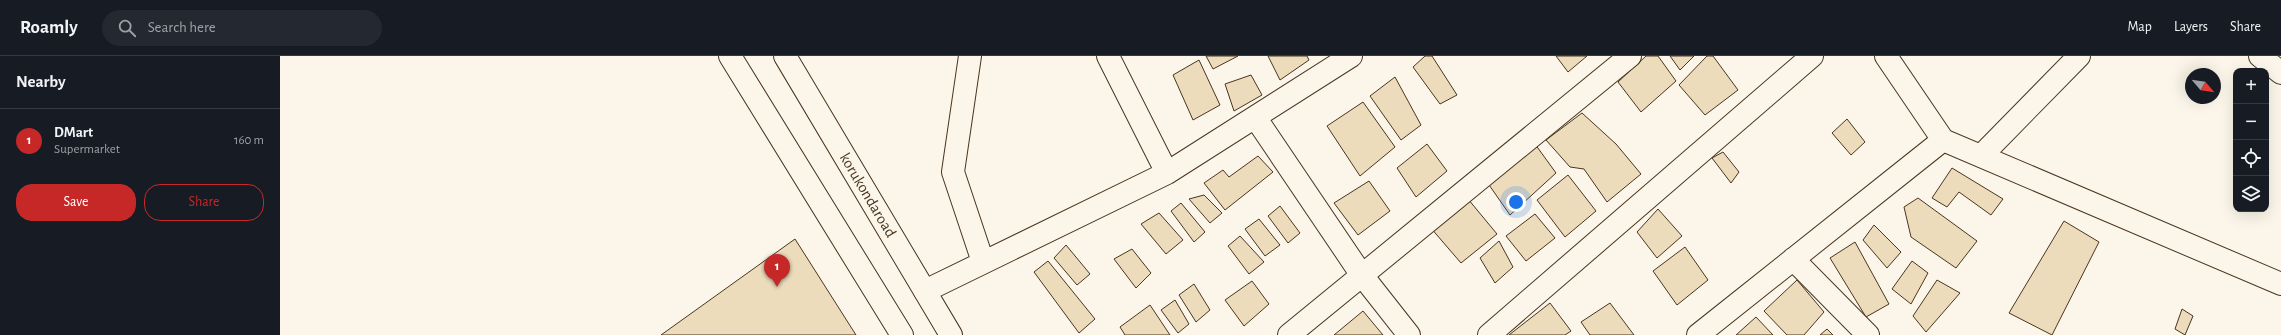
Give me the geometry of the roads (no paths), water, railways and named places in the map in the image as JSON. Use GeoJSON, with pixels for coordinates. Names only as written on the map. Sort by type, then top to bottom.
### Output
{"type":"FeatureCollection","features":[{"type":"Feature","properties":{"kind":"street"},"geometry":{"type":"LineString","coordinates":[[730,56],[902,335]]}},
{"type":"Feature","properties":{"kind":"street","name":"korukondaroad"},"geometry":{"type":"LineString","coordinates":[[785,56],[951,335]]}},
{"type":"Feature","properties":{"kind":"street"},"geometry":{"type":"LineString","coordinates":[[970,56],[953,172],[983,262]]}},
{"type":"Feature","properties":{"kind":"street"},"geometry":{"type":"LineString","coordinates":[[1108,56],[1167,173]]}},
{"type":"Feature","properties":{"kind":"street"},"geometry":{"type":"LineString","coordinates":[[924,291],[1167,173],[1351,56]]}},
{"type":"Feature","properties":{"kind":"street"},"geometry":{"type":"LineString","coordinates":[[1289,335],[1361,274],[1630,56]]}},
{"type":"Feature","properties":{"kind":"street"},"geometry":{"type":"LineString","coordinates":[[1489,335],[1812,56]]}},
{"type":"Feature","properties":{"kind":"street"},"geometry":{"type":"LineString","coordinates":[[1886,56],[1943,140],[2281,284]]}},
{"type":"Feature","properties":{"kind":"street"},"geometry":{"type":"LineString","coordinates":[[1981,156],[2079,56]]}},
{"type":"Feature","properties":{"kind":"street"},"geometry":{"type":"LineString","coordinates":[[2260,56],[2281,73]]}},
{"type":"Feature","properties":{"kind":"street"},"geometry":{"type":"LineString","coordinates":[[1255,117],[1361,274],[1409,335]]}},
{"type":"Feature","properties":{"kind":"street"},"geometry":{"type":"LineString","coordinates":[[1698,335],[1943,140]]}},
{"type":"Feature","properties":{"kind":"street"},"geometry":{"type":"LineString","coordinates":[[1793,259],[1868,335]]}},
{"type":"Feature","properties":{"kind":"place","name":"DMart"},"geometry":{"type":"Point","coordinates":[777,287]}}]}
